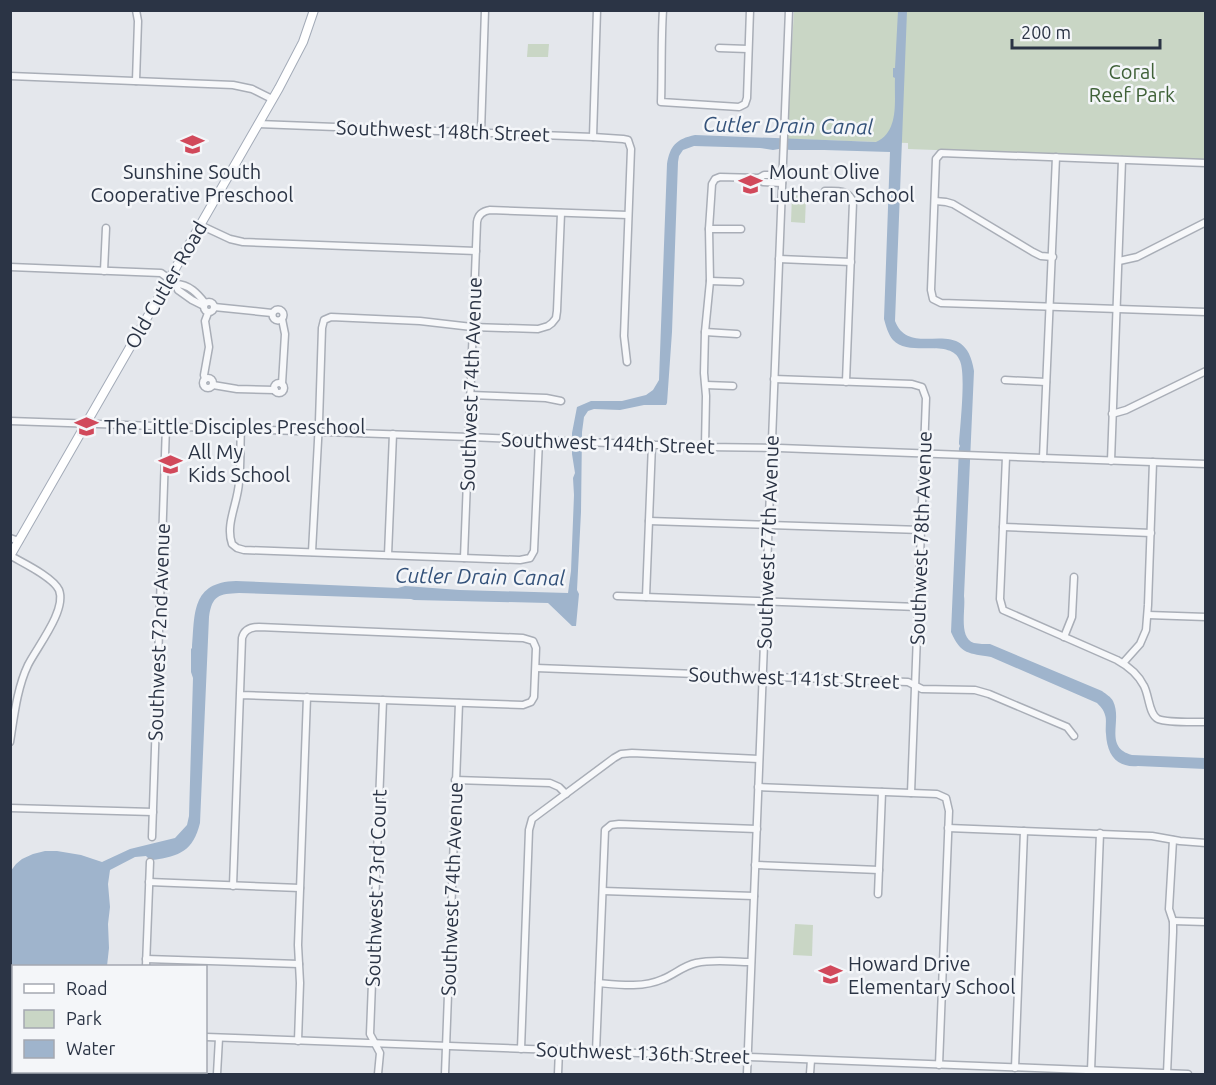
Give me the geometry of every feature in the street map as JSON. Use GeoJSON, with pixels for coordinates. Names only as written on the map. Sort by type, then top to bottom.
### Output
{"type":"FeatureCollection","features":[{"type":"Feature","properties":{"kind":"main road","name":"Old Cutler Road"},"geometry":{"type":"LineString","coordinates":[[11,556],[86,424],[173,282],[200,225],[297,53],[314,10]]}},
{"type":"Feature","properties":{"kind":"street"},"geometry":{"type":"LineString","coordinates":[[136,10],[138,21],[136,81]]}},
{"type":"Feature","properties":{"kind":"street"},"geometry":{"type":"LineString","coordinates":[[481,132],[485,10]]}},
{"type":"Feature","properties":{"kind":"street"},"geometry":{"type":"LineString","coordinates":[[593,137],[597,10]]}},
{"type":"Feature","properties":{"kind":"street"},"geometry":{"type":"LineString","coordinates":[[663,10],[661,102],[739,107],[745,104],[747,98],[750,10]]}},
{"type":"Feature","properties":{"kind":"street","name":"Southwest 77th Avenue"},"geometry":{"type":"LineString","coordinates":[[747,1074],[789,10]]}},
{"type":"Feature","properties":{"kind":"street"},"geometry":{"type":"LineString","coordinates":[[719,48],[748,49]]}},
{"type":"Feature","properties":{"kind":"street"},"geometry":{"type":"LineString","coordinates":[[10,76],[238,85],[272,99]]}},
{"type":"Feature","properties":{"kind":"street","name":"Southwest 148th Street"},"geometry":{"type":"LineString","coordinates":[[258,124],[628,140],[631,149],[628,215]]}},
{"type":"Feature","properties":{"kind":"street"},"geometry":{"type":"LineString","coordinates":[[1206,162],[944,153],[939,155],[936,159],[931,290],[934,300],[941,303],[1206,312]]}},
{"type":"Feature","properties":{"kind":"street"},"geometry":{"type":"LineString","coordinates":[[1043,458],[1056,157]]}},
{"type":"Feature","properties":{"kind":"street"},"geometry":{"type":"LineString","coordinates":[[1111,461],[1122,160]]}},
{"type":"Feature","properties":{"kind":"street"},"geometry":{"type":"LineString","coordinates":[[705,447],[706,385],[704,373],[710,281],[711,186],[720,177],[759,178],[764,175],[782,175]]}},
{"type":"Feature","properties":{"kind":"street"},"geometry":{"type":"LineString","coordinates":[[759,178],[763,182],[782,183]]}},
{"type":"Feature","properties":{"kind":"street"},"geometry":{"type":"LineString","coordinates":[[774,379],[846,382],[853,204],[849,194],[825,191]]}},
{"type":"Feature","properties":{"kind":"street"},"geometry":{"type":"LineString","coordinates":[[935,201],[952,204],[1033,252],[1041,256],[1053,257]]}},
{"type":"Feature","properties":{"kind":"street","name":"Southwest 74th Avenue"},"geometry":{"type":"LineString","coordinates":[[464,558],[477,220],[484,212],[492,210],[561,213]]}},
{"type":"Feature","properties":{"kind":"street"},"geometry":{"type":"LineString","coordinates":[[312,552],[324,320],[331,317],[420,321],[472,327],[538,329],[548,326],[556,316],[558,309],[561,213],[628,215],[624,336],[627,362]]}},
{"type":"Feature","properties":{"kind":"street"},"geometry":{"type":"LineString","coordinates":[[1119,261],[1137,257],[1206,222]]}},
{"type":"Feature","properties":{"kind":"street"},"geometry":{"type":"LineString","coordinates":[[200,225],[241,242],[476,251]]}},
{"type":"Feature","properties":{"kind":"street"},"geometry":{"type":"LineString","coordinates":[[104,271],[106,228]]}},
{"type":"Feature","properties":{"kind":"street"},"geometry":{"type":"LineString","coordinates":[[709,229],[741,230]]}},
{"type":"Feature","properties":{"kind":"street"},"geometry":{"type":"LineString","coordinates":[[778,259],[851,262]]}},
{"type":"Feature","properties":{"kind":"street"},"geometry":{"type":"LineString","coordinates":[[10,267],[161,273],[173,282],[184,284],[198,293],[206,307],[205,319],[209,346],[203,383],[206,387],[213,385],[237,389],[275,390],[276,384],[282,384],[285,331],[282,319],[275,320],[272,313],[214,307],[211,303],[206,307]]}},
{"type":"Feature","properties":{"kind":"street"},"geometry":{"type":"LineString","coordinates":[[710,281],[740,282]]}},
{"type":"Feature","properties":{"kind":"street"},"geometry":{"type":"LineString","coordinates":[[705,332],[737,334]]}},
{"type":"Feature","properties":{"kind":"street"},"geometry":{"type":"LineString","coordinates":[[1112,414],[1126,410],[1206,371]]}},
{"type":"Feature","properties":{"kind":"street"},"geometry":{"type":"LineString","coordinates":[[1005,380],[1046,382]]}},
{"type":"Feature","properties":{"kind":"street","name":"Southwest 78th Avenue"},"geometry":{"type":"LineString","coordinates":[[846,382],[912,384],[922,387],[926,398],[911,793]]}},
{"type":"Feature","properties":{"kind":"street"},"geometry":{"type":"LineString","coordinates":[[706,385],[733,386]]}},
{"type":"Feature","properties":{"kind":"street"},"geometry":{"type":"LineString","coordinates":[[470,395],[546,398],[561,401]]}},
{"type":"Feature","properties":{"kind":"street","name":"Southwest 144th Street"},"geometry":{"type":"LineString","coordinates":[[10,421],[1206,464]]}},
{"type":"Feature","properties":{"kind":"street","name":"Southwest 72nd Avenue"},"geometry":{"type":"LineString","coordinates":[[152,837],[166,426]]}},
{"type":"Feature","properties":{"kind":"street"},"geometry":{"type":"LineString","coordinates":[[241,429],[239,486],[230,532],[234,547],[244,550],[526,559],[532,556],[535,547],[539,440]]}},
{"type":"Feature","properties":{"kind":"street"},"geometry":{"type":"LineString","coordinates":[[388,555],[393,435]]}},
{"type":"Feature","properties":{"kind":"street"},"geometry":{"type":"LineString","coordinates":[[646,597],[652,444]]}},
{"type":"Feature","properties":{"kind":"street"},"geometry":{"type":"LineString","coordinates":[[1006,457],[1000,598],[1003,610],[1123,663],[1144,686],[1155,717],[1162,720],[1206,722]]}},
{"type":"Feature","properties":{"kind":"street"},"geometry":{"type":"LineString","coordinates":[[1123,663],[1136,650],[1146,630],[1153,462]]}},
{"type":"Feature","properties":{"kind":"street"},"geometry":{"type":"LineString","coordinates":[[649,521],[921,530]]}},
{"type":"Feature","properties":{"kind":"street"},"geometry":{"type":"LineString","coordinates":[[1003,527],[1151,532]]}},
{"type":"Feature","properties":{"kind":"street"},"geometry":{"type":"LineString","coordinates":[[10,538],[19,541]]}},
{"type":"Feature","properties":{"kind":"street"},"geometry":{"type":"LineString","coordinates":[[10,742],[12,719],[26,670],[60,605],[58,588],[51,580],[11,556]]}},
{"type":"Feature","properties":{"kind":"street"},"geometry":{"type":"LineString","coordinates":[[1064,637],[1072,617],[1074,577]]}},
{"type":"Feature","properties":{"kind":"street"},"geometry":{"type":"LineString","coordinates":[[617,596],[918,607]]}},
{"type":"Feature","properties":{"kind":"street"},"geometry":{"type":"LineString","coordinates":[[1148,615],[1206,617]]}},
{"type":"Feature","properties":{"kind":"street"},"geometry":{"type":"LineString","coordinates":[[233,886],[242,638],[248,630],[259,627],[523,638],[533,641],[537,648],[534,694],[531,702],[525,705],[240,695]]}},
{"type":"Feature","properties":{"kind":"street","name":"Southwest 141st Street"},"geometry":{"type":"LineString","coordinates":[[536,668],[908,682],[922,689],[972,690],[984,692],[1067,726],[1074,736]]}},
{"type":"Feature","properties":{"kind":"street"},"geometry":{"type":"LineString","coordinates":[[298,1041],[300,983],[298,951],[307,698]]}},
{"type":"Feature","properties":{"kind":"street","name":"Southwest 73rd Court"},"geometry":{"type":"LineString","coordinates":[[378,1074],[380,1053],[370,1034],[383,700]]}},
{"type":"Feature","properties":{"kind":"street","name":"Southwest 74th Avenue"},"geometry":{"type":"LineString","coordinates":[[444,1074],[459,703]]}},
{"type":"Feature","properties":{"kind":"street"},"geometry":{"type":"LineString","coordinates":[[521,1049],[530,823],[614,758],[624,754],[759,759]]}},
{"type":"Feature","properties":{"kind":"street"},"geometry":{"type":"LineString","coordinates":[[455,780],[550,783],[559,787],[566,794]]}},
{"type":"Feature","properties":{"kind":"street"},"geometry":{"type":"LineString","coordinates":[[758,787],[937,794],[944,796],[947,800],[949,807],[939,1065]]}},
{"type":"Feature","properties":{"kind":"street"},"geometry":{"type":"LineString","coordinates":[[878,894],[882,792]]}},
{"type":"Feature","properties":{"kind":"street"},"geometry":{"type":"LineString","coordinates":[[10,808],[153,812]]}},
{"type":"Feature","properties":{"kind":"street"},"geometry":{"type":"LineString","coordinates":[[596,1052],[607,828],[614,824],[624,824],[757,829]]}},
{"type":"Feature","properties":{"kind":"street"},"geometry":{"type":"LineString","coordinates":[[948,828],[1152,836],[1206,843]]}},
{"type":"Feature","properties":{"kind":"street"},"geometry":{"type":"LineString","coordinates":[[1015,1068],[1024,831]]}},
{"type":"Feature","properties":{"kind":"street"},"geometry":{"type":"LineString","coordinates":[[1091,1071],[1100,834]]}},
{"type":"Feature","properties":{"kind":"street"},"geometry":{"type":"LineString","coordinates":[[1167,1074],[1173,921],[1169,909],[1173,840]]}},
{"type":"Feature","properties":{"kind":"street"},"geometry":{"type":"LineString","coordinates":[[146,965],[150,862]]}},
{"type":"Feature","properties":{"kind":"street"},"geometry":{"type":"LineString","coordinates":[[755,866],[879,870]]}},
{"type":"Feature","properties":{"kind":"street"},"geometry":{"type":"LineString","coordinates":[[149,882],[300,888]]}},
{"type":"Feature","properties":{"kind":"street"},"geometry":{"type":"LineString","coordinates":[[603,891],[754,896]]}},
{"type":"Feature","properties":{"kind":"street"},"geometry":{"type":"LineString","coordinates":[[1173,921],[1206,922]]}},
{"type":"Feature","properties":{"kind":"street"},"geometry":{"type":"LineString","coordinates":[[146,959],[299,964]]}},
{"type":"Feature","properties":{"kind":"street"},"geometry":{"type":"LineString","coordinates":[[599,984],[652,983],[690,964],[705,961],[752,962]]}},
{"type":"Feature","properties":{"kind":"street","name":"Southwest 136th Street"},"geometry":{"type":"LineString","coordinates":[[207,1037],[748,1056],[1015,1068],[1053,1072],[1188,1074]]}},
{"type":"Feature","properties":{"kind":"street"},"geometry":{"type":"LineString","coordinates":[[217,1074],[219,1038]]}},
{"type":"Feature","properties":{"kind":"street"},"geometry":{"type":"LineString","coordinates":[[558,1074],[559,1050]]}},
{"type":"Feature","properties":{"kind":"street"},"geometry":{"type":"LineString","coordinates":[[810,1074],[811,1060]]}},
{"type":"Feature","properties":{"kind":"green space","name":"Coral Reef Park"},"geometry":{"type":"Polygon","coordinates":[[[794,11],[1205,11],[1205,160],[908,149],[908,143],[788,139],[794,11]]]}},
{"type":"Feature","properties":{"kind":"green space"},"geometry":{"type":"Polygon","coordinates":[[[528,44],[549,44],[548,57],[527,57],[528,44]]]}},
{"type":"Feature","properties":{"kind":"green space"},"geometry":{"type":"Polygon","coordinates":[[[792,195],[806,196],[805,223],[791,222],[792,195]]]}},
{"type":"Feature","properties":{"kind":"green space"},"geometry":{"type":"Polygon","coordinates":[[[795,924],[813,925],[812,956],[793,955],[795,924]]]}},
{"type":"Feature","properties":{"kind":"water"},"geometry":{"type":"Polygon","coordinates":[[[898,11],[907,11],[895,321],[903,332],[913,338],[949,339],[960,343],[969,353],[974,371],[964,596],[966,635],[974,643],[990,644],[1107,694],[1115,709],[1116,740],[1123,751],[1132,755],[1205,758],[1205,769],[1130,766],[1118,762],[1108,748],[1106,717],[1097,703],[991,657],[966,652],[955,640],[951,632],[962,368],[955,354],[948,350],[909,348],[900,345],[893,340],[886,327],[884,319],[890,152],[694,146],[683,150],[678,162],[667,403],[666,405],[644,405],[620,410],[594,409],[588,411],[584,417],[576,626],[572,626],[548,603],[239,593],[218,597],[212,604],[209,617],[200,823],[194,840],[178,854],[153,860],[146,856],[135,857],[110,870],[107,965],[12,965],[12,982],[10,872],[16,864],[33,854],[45,851],[81,855],[102,862],[130,849],[175,838],[187,825],[193,678],[191,649],[195,612],[203,594],[211,587],[221,583],[236,581],[568,593],[575,473],[572,433],[577,407],[591,401],[622,401],[646,395],[653,390],[659,380],[667,164],[672,148],[679,141],[695,135],[876,142],[884,137],[892,123],[895,105],[893,68],[895,68],[898,11]]]}},
{"type":"Feature","properties":{"kind":"place","name":"Sunshine South Cooperative Preschool"},"geometry":{"type":"Point","coordinates":[192,145]}},
{"type":"Feature","properties":{"kind":"place","name":"Mount Olive Lutheran School"},"geometry":{"type":"Point","coordinates":[751,184]}},
{"type":"Feature","properties":{"kind":"place","name":"The Little Disciples Preschool"},"geometry":{"type":"Point","coordinates":[86,427]}},
{"type":"Feature","properties":{"kind":"place","name":"All My Kids School"},"geometry":{"type":"Point","coordinates":[170,464]}},
{"type":"Feature","properties":{"kind":"place","name":"Howard Drive Elementary School"},"geometry":{"type":"Point","coordinates":[830,975]}},
{"type":"Feature","properties":{"kind":"water label","name":"Cutler Drain Canal"},"geometry":{"type":"Point","coordinates":[788,126]}},
{"type":"Feature","properties":{"kind":"water label","name":"Cutler Drain Canal"},"geometry":{"type":"Point","coordinates":[480,577]}}]}
